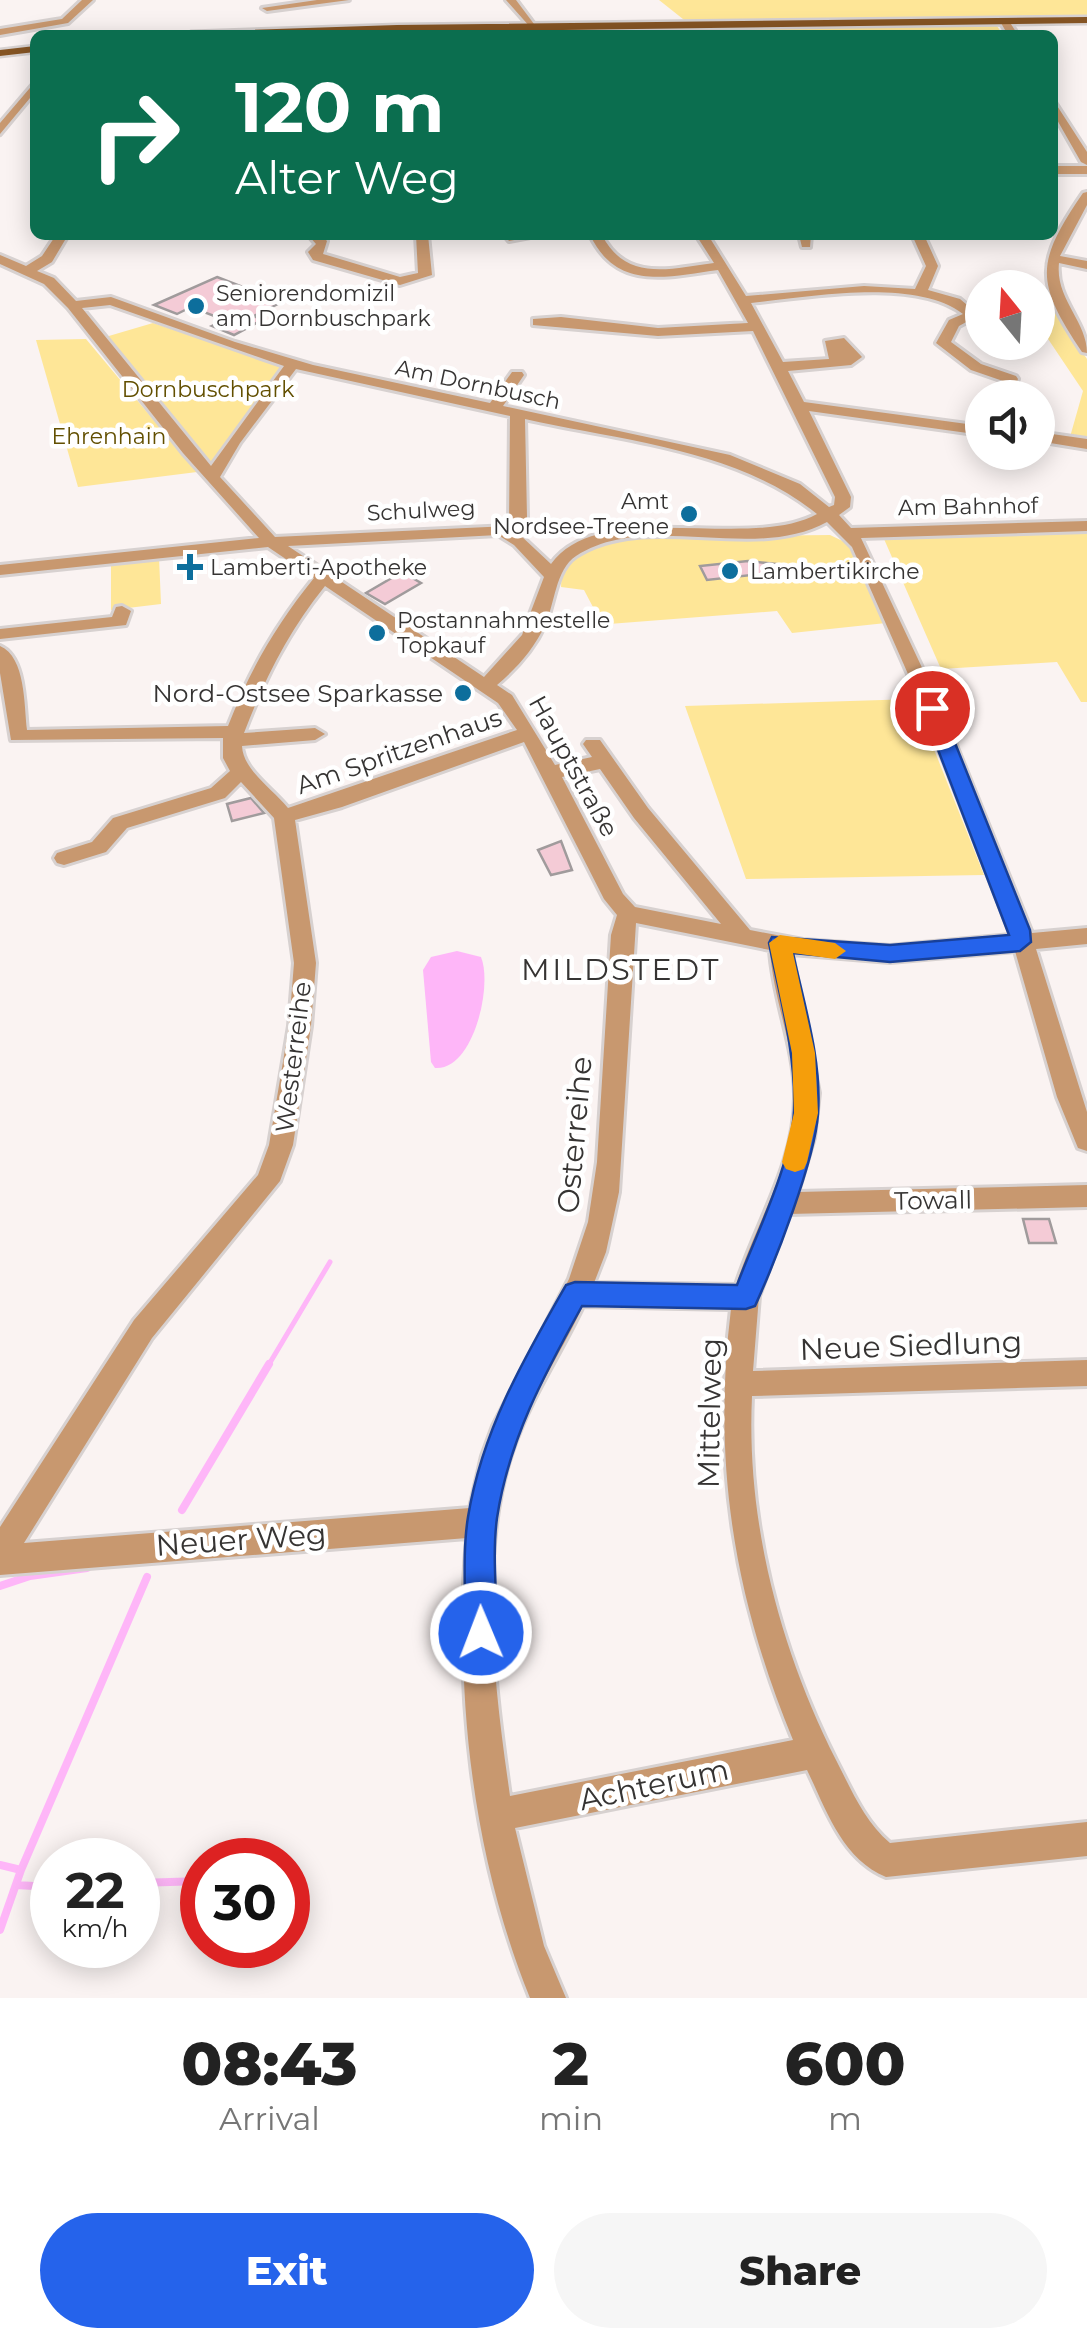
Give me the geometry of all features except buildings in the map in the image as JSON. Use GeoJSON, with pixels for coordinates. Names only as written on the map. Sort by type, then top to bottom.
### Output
{"type":"FeatureCollection","features":[{"type":"Feature","properties":{"kind":"main road"},"geometry":{"type":"LineString","coordinates":[[667,30],[1087,20]]}},
{"type":"Feature","properties":{"kind":"main road"},"geometry":{"type":"LineString","coordinates":[[320,30],[534,26],[607,30]]}},
{"type":"Feature","properties":{"kind":"main road"},"geometry":{"type":"LineString","coordinates":[[0,53],[30,50]]}},
{"type":"Feature","properties":{"kind":"street"},"geometry":{"type":"LineString","coordinates":[[0,32],[64,21],[88,0]]}},
{"type":"Feature","properties":{"kind":"street"},"geometry":{"type":"LineString","coordinates":[[267,30],[268,4],[344,0]]}},
{"type":"Feature","properties":{"kind":"street"},"geometry":{"type":"LineString","coordinates":[[511,0],[534,26]]}},
{"type":"Feature","properties":{"kind":"street"},"geometry":{"type":"LineString","coordinates":[[1006,22],[1010,30]]}},
{"type":"Feature","properties":{"kind":"street"},"geometry":{"type":"LineString","coordinates":[[1,130],[30,92]]}},
{"type":"Feature","properties":{"kind":"street"},"geometry":{"type":"LineString","coordinates":[[1058,111],[1087,162]]}},
{"type":"Feature","properties":{"kind":"street"},"geometry":{"type":"LineString","coordinates":[[1058,170],[1087,170]]}},
{"type":"Feature","properties":{"kind":"street"},"geometry":{"type":"LineString","coordinates":[[1058,239],[1087,196]]}},
{"type":"Feature","properties":{"kind":"street"},"geometry":{"type":"LineString","coordinates":[[29,270],[47,259],[59,240]]}},
{"type":"Feature","properties":{"kind":"street"},"geometry":{"type":"LineString","coordinates":[[319,240],[323,244],[314,252],[318,257],[400,281],[425,275],[422,240]]}},
{"type":"Feature","properties":{"kind":"street"},"geometry":{"type":"LineString","coordinates":[[509,240],[512,253]]}},
{"type":"Feature","properties":{"kind":"street"},"geometry":{"type":"LineString","coordinates":[[599,240],[609,259],[630,269],[658,272],[723,266]]}},
{"type":"Feature","properties":{"kind":"street"},"geometry":{"type":"LineString","coordinates":[[487,684],[510,666],[525,645],[538,623],[559,561],[568,552],[620,536],[783,531],[830,516],[842,507],[843,497],[801,406],[759,327],[705,240]]}},
{"type":"Feature","properties":{"kind":"street"},"geometry":{"type":"LineString","coordinates":[[920,294],[932,260],[921,240]]}},
{"type":"Feature","properties":{"kind":"street"},"geometry":{"type":"LineString","coordinates":[[1058,240],[1051,278],[1058,299],[1087,350]]}},
{"type":"Feature","properties":{"kind":"street"},"geometry":{"type":"LineString","coordinates":[[1052,258],[1087,265]]}},
{"type":"Feature","properties":{"kind":"street","name":"Hauptstraße"},"geometry":{"type":"LineString","coordinates":[[0,259],[48,281],[73,305],[271,542],[505,699],[530,733],[615,898],[628,914]]}},
{"type":"Feature","properties":{"kind":"street","name":"Am Dornbusch"},"geometry":{"type":"LineString","coordinates":[[80,286],[230,346],[293,364],[725,458],[794,487],[850,533]]}},
{"type":"Feature","properties":{"kind":"street"},"geometry":{"type":"LineString","coordinates":[[742,300],[876,290],[920,294],[968,309],[970,318],[954,322],[944,343],[976,367],[1007,375],[1011,380]]}},
{"type":"Feature","properties":{"kind":"street","name":"Am Dornbusch"},"geometry":{"type":"LineString","coordinates":[[73,305],[110,300]]}},
{"type":"Feature","properties":{"kind":"street"},"geometry":{"type":"LineString","coordinates":[[538,322],[678,333],[759,327]]}},
{"type":"Feature","properties":{"kind":"street"},"geometry":{"type":"LineString","coordinates":[[780,367],[838,362]]}},
{"type":"Feature","properties":{"kind":"street"},"geometry":{"type":"LineString","coordinates":[[213,476],[233,442],[293,364]]}},
{"type":"Feature","properties":{"kind":"street"},"geometry":{"type":"LineString","coordinates":[[493,410],[517,375]]}},
{"type":"Feature","properties":{"kind":"street"},"geometry":{"type":"LineString","coordinates":[[801,406],[965,428]]}},
{"type":"Feature","properties":{"kind":"street"},"geometry":{"type":"LineString","coordinates":[[509,532],[516,529],[519,517],[517,415]]}},
{"type":"Feature","properties":{"kind":"street"},"geometry":{"type":"LineString","coordinates":[[1055,439],[1087,444]]}},
{"type":"Feature","properties":{"kind":"street","name":"Am Bahnhof"},"geometry":{"type":"LineString","coordinates":[[850,533],[1087,526]]}},
{"type":"Feature","properties":{"kind":"street","name":"Schulweg"},"geometry":{"type":"LineString","coordinates":[[0,570],[402,532],[509,532],[554,576]]}},
{"type":"Feature","properties":{"kind":"street"},"geometry":{"type":"LineString","coordinates":[[850,533],[859,545],[932,708],[1020,930],[1020,942],[1087,1142]]}},
{"type":"Feature","properties":{"kind":"street"},"geometry":{"type":"LineString","coordinates":[[284,816],[269,796],[240,772],[233,758],[232,736],[285,625],[323,578]]}},
{"type":"Feature","properties":{"kind":"street"},"geometry":{"type":"LineString","coordinates":[[0,634],[120,621],[122,610]]}},
{"type":"Feature","properties":{"kind":"street"},"geometry":{"type":"LineString","coordinates":[[0,652],[18,736],[315,734]]}},
{"type":"Feature","properties":{"kind":"street","name":"Am Spritzenhaus"},"geometry":{"type":"LineString","coordinates":[[284,816],[530,733]]}},
{"type":"Feature","properties":{"kind":"street"},"geometry":{"type":"LineString","coordinates":[[550,773],[599,753],[641,813],[744,937]]}},
{"type":"Feature","properties":{"kind":"street"},"geometry":{"type":"LineString","coordinates":[[64,858],[99,847],[120,823],[218,794],[240,772]]}},
{"type":"Feature","properties":{"kind":"street","name":"Westerreihe"},"geometry":{"type":"LineString","coordinates":[[0,1557],[143,1329],[268,1181],[282,1145],[305,963],[284,816]]}},
{"type":"Feature","properties":{"kind":"street"},"geometry":{"type":"LineString","coordinates":[[628,914],[780,943],[890,954],[1087,936]]}},
{"type":"Feature","properties":{"kind":"street","name":"Osterreihe"},"geometry":{"type":"LineString","coordinates":[[546,1994],[513,1902],[495,1815],[484,1708],[482,1522],[494,1458],[520,1390],[575,1294],[601,1224],[609,1163],[622,935],[628,914]]}},
{"type":"Feature","properties":{"kind":"street","name":"Mittelweg"},"geometry":{"type":"LineString","coordinates":[[780,943],[803,1053],[806,1113],[799,1150],[746,1297],[738,1384],[738,1475],[752,1571],[780,1664],[814,1752],[857,1832],[872,1852],[886,1860],[1087,1839]]}},
{"type":"Feature","properties":{"kind":"street","name":"Towall"},"geometry":{"type":"LineString","coordinates":[[780,1203],[1087,1196]]}},
{"type":"Feature","properties":{"kind":"street"},"geometry":{"type":"LineString","coordinates":[[575,1294],[746,1297]]}},
{"type":"Feature","properties":{"kind":"street","name":"Neue Siedlung"},"geometry":{"type":"LineString","coordinates":[[738,1384],[1087,1373]]}},
{"type":"Feature","properties":{"kind":"street","name":"Neuer Weg"},"geometry":{"type":"LineString","coordinates":[[0,1557],[482,1522]]}},
{"type":"Feature","properties":{"kind":"street","name":"Achterum"},"geometry":{"type":"LineString","coordinates":[[495,1815],[814,1752]]}},
{"type":"Feature","properties":{"kind":"green space"},"geometry":{"type":"Polygon","coordinates":[[[659,0],[1087,0],[1087,17],[688,23],[659,0]]]}},
{"type":"Feature","properties":{"kind":"green space"},"geometry":{"type":"Polygon","coordinates":[[[997,26],[1000,30],[642,30],[997,26]]]}},
{"type":"Feature","properties":{"kind":"green space"},"geometry":{"type":"Polygon","coordinates":[[[1055,306],[1087,359],[1087,440],[1070,437],[1083,391],[1055,349],[1055,306]]]}},
{"type":"Feature","properties":{"kind":"green space","name":"Dornbuschpark"},"geometry":{"type":"Polygon","coordinates":[[[153,323],[283,366],[212,463],[102,338],[153,323]]]}},
{"type":"Feature","properties":{"kind":"green space","name":"Ehrenhain"},"geometry":{"type":"Polygon","coordinates":[[[86,339],[197,472],[78,487],[36,340],[86,339]]]}},
{"type":"Feature","properties":{"kind":"green space"},"geometry":{"type":"Polygon","coordinates":[[[1087,531],[1087,702],[1081,702],[1057,662],[941,669],[884,539],[1087,531]]]}},
{"type":"Feature","properties":{"kind":"green space"},"geometry":{"type":"Polygon","coordinates":[[[830,535],[849,544],[886,623],[792,633],[777,611],[609,624],[594,609],[584,590],[561,587],[562,563],[599,541],[629,537],[830,535]]]}},
{"type":"Feature","properties":{"kind":"green space"},"geometry":{"type":"Polygon","coordinates":[[[159,557],[161,604],[111,610],[111,563],[159,557]]]}},
{"type":"Feature","properties":{"kind":"green space"},"geometry":{"type":"Polygon","coordinates":[[[914,699],[984,875],[746,879],[685,706],[914,699]]]}},
{"type":"Feature","properties":{"kind":"shaded area"},"geometry":{"type":"Polygon","coordinates":[[[457,951],[481,957],[482,1006],[460,1056],[435,1068],[431,1062],[423,970],[431,957],[457,951]]]}},
{"type":"Feature","properties":{"kind":"waterway"},"geometry":{"type":"LineString","coordinates":[[268,1366],[330,1262]]}},
{"type":"Feature","properties":{"kind":"waterway"},"geometry":{"type":"LineString","coordinates":[[182,1510],[269,1364]]}},
{"type":"Feature","properties":{"kind":"waterway"},"geometry":{"type":"LineString","coordinates":[[0,1586],[30,1576],[87,1568]]}},
{"type":"Feature","properties":{"kind":"waterway"},"geometry":{"type":"LineString","coordinates":[[21,1870],[147,1577]]}},
{"type":"Feature","properties":{"kind":"waterway"},"geometry":{"type":"LineString","coordinates":[[0,1865],[21,1870]]}},
{"type":"Feature","properties":{"kind":"waterway"},"geometry":{"type":"LineString","coordinates":[[0,1930],[21,1870]]}},
{"type":"Feature","properties":{"kind":"waterway"},"geometry":{"type":"LineString","coordinates":[[160,1882],[180,1882]]}},
{"type":"Feature","properties":{"kind":"waterway"},"geometry":{"type":"LineString","coordinates":[[16,1885],[30,1886]]}},
{"type":"Feature","properties":{"kind":"slow traffic"},"geometry":{"type":"LineString","coordinates":[[795,1162],[806,1113],[803,1053],[780,943],[835,951]]}},
{"type":"Feature","properties":{"kind":"place","name":"Seniorendomizil am Dornbuschpark"},"geometry":{"type":"Point","coordinates":[196,306]}},
{"type":"Feature","properties":{"kind":"place","name":"Amt Nordsee-Treene"},"geometry":{"type":"Point","coordinates":[689,514]}},
{"type":"Feature","properties":{"kind":"place","name":"Lamberti-Apotheke"},"geometry":{"type":"Point","coordinates":[190,567]}},
{"type":"Feature","properties":{"kind":"place","name":"Lambertikirche"},"geometry":{"type":"Point","coordinates":[730,571]}},
{"type":"Feature","properties":{"kind":"place","name":"Postannahmestelle Topkauf"},"geometry":{"type":"Point","coordinates":[377,633]}},
{"type":"Feature","properties":{"kind":"place","name":"Nord-Ostsee Sparkasse"},"geometry":{"type":"Point","coordinates":[463,693]}},
{"type":"Feature","properties":{"kind":"district","name":"MILDSTEDT"},"geometry":{"type":"Point","coordinates":[621,970]}},
{"type":"Feature","properties":{"kind":"route"},"geometry":{"type":"LineString","coordinates":[[481,1633],[482,1522],[494,1458],[520,1390],[575,1294],[746,1297],[799,1150],[806,1113],[803,1053],[780,943],[890,954],[1020,942],[1020,930],[932,708]]}}]}
